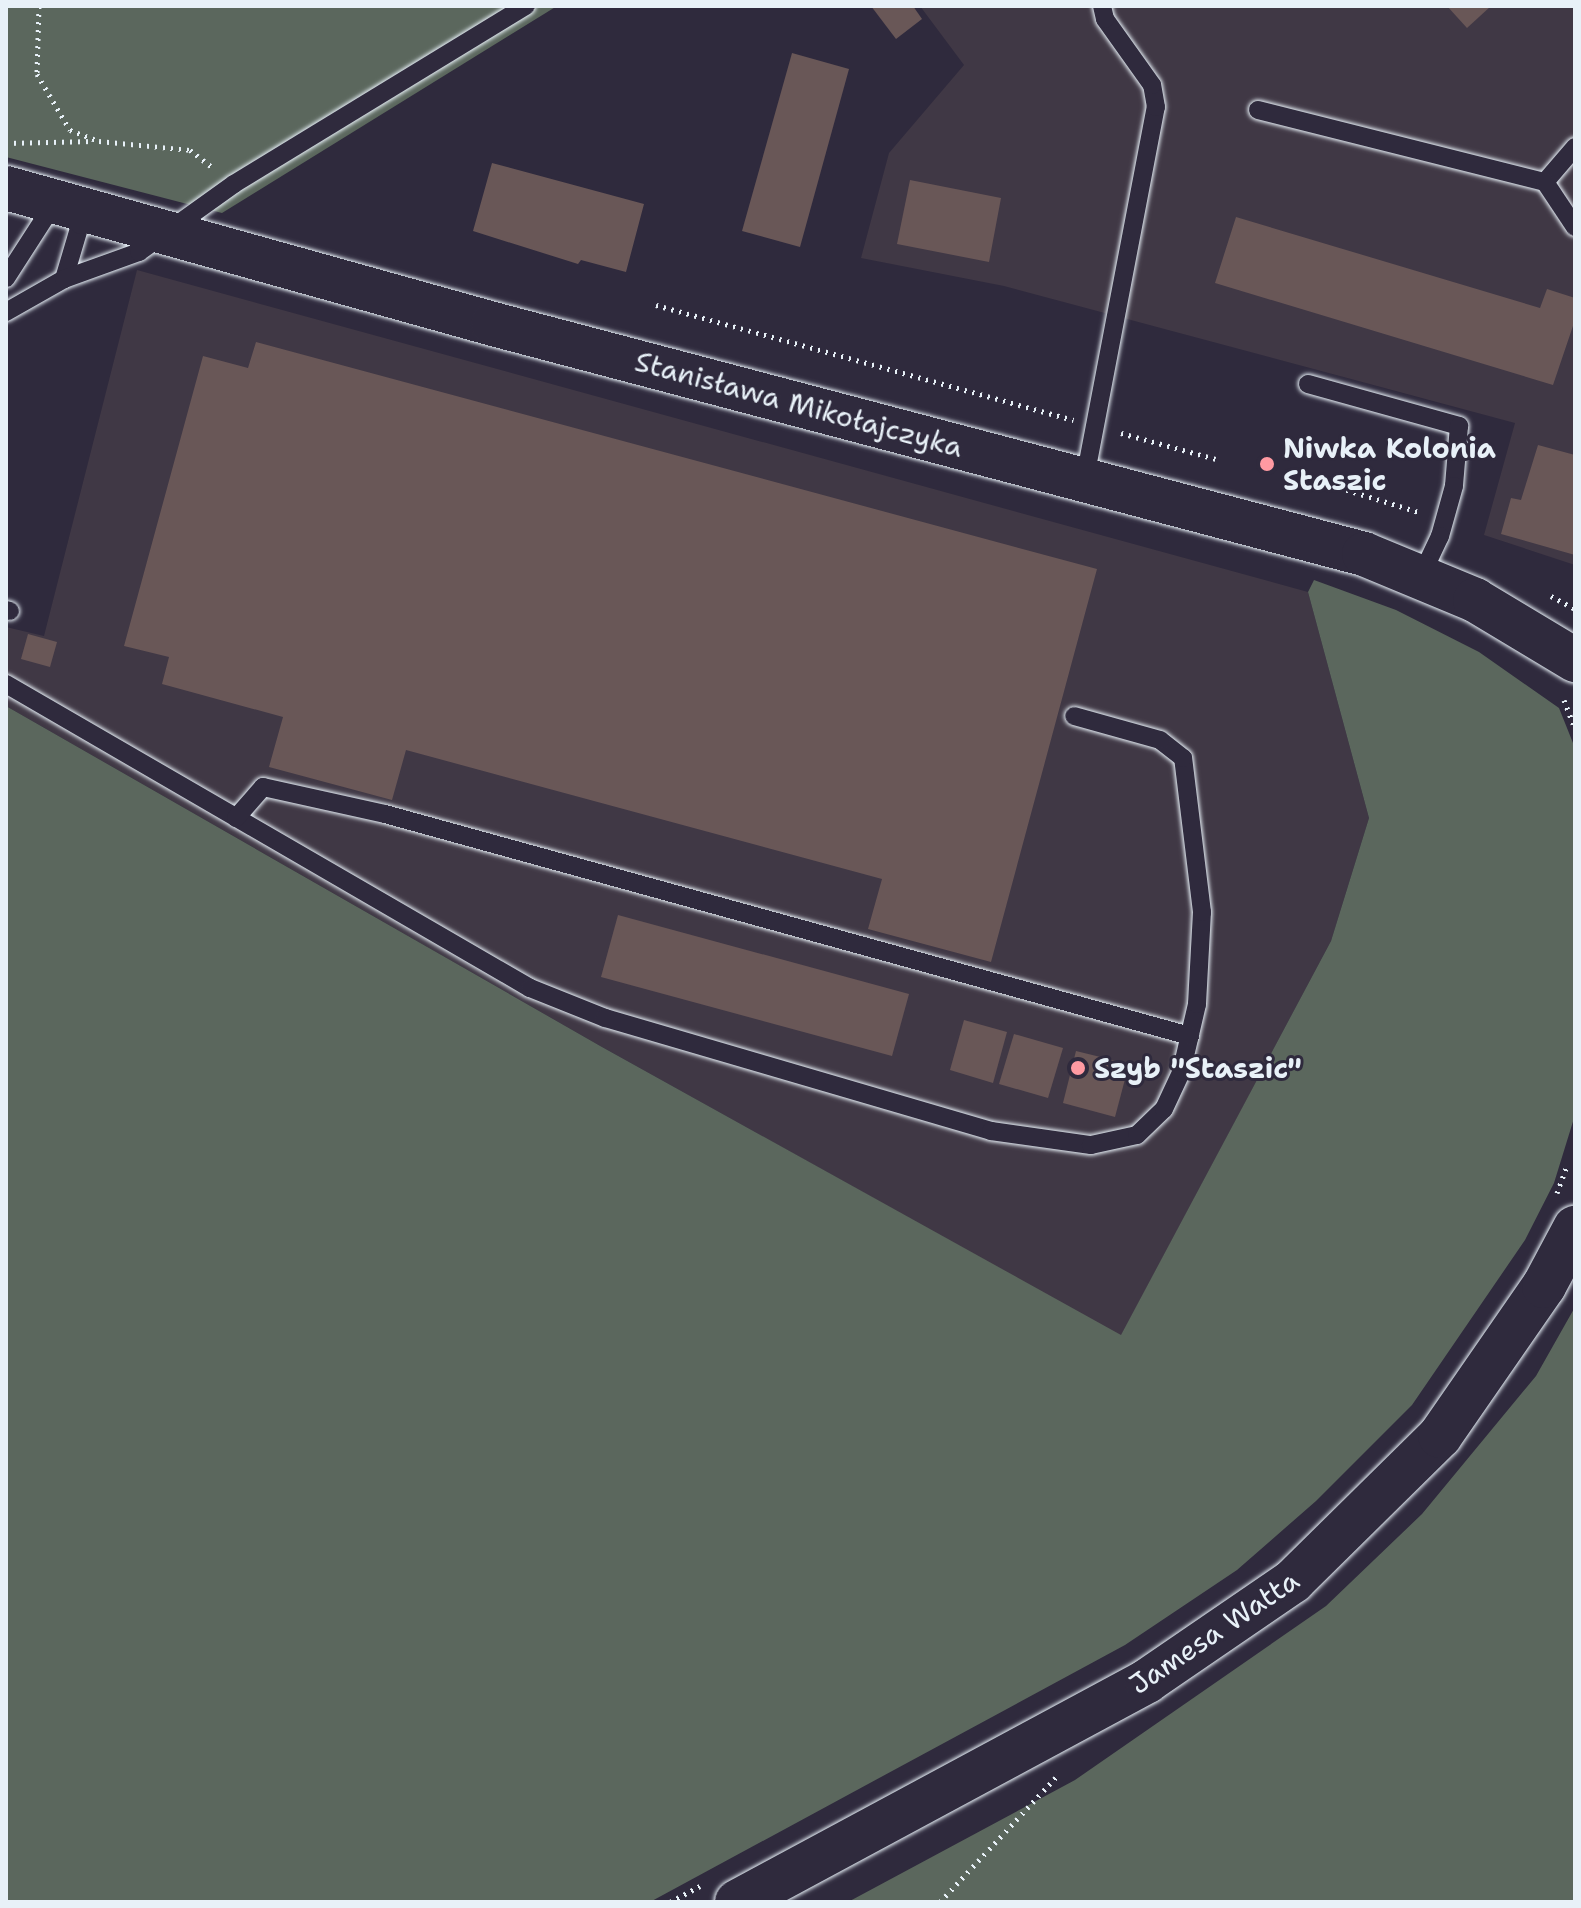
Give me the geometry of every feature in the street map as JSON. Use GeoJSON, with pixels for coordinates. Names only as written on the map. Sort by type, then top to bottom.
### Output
{"type":"FeatureCollection","features":[{"type":"Feature","properties":{"kind":"street","name":"Stanisława Mikołajczyka"},"geometry":{"type":"LineString","coordinates":[[6,188],[166,230],[493,324],[1085,478],[1422,574],[1569,680]]}},
{"type":"Feature","properties":{"kind":"street","name":"Jamesa Watta"},"geometry":{"type":"LineString","coordinates":[[723,1891],[1147,1681],[1293,1581],[1440,1436],[1544,1286],[1564,1217]]}},
{"type":"Feature","properties":{"kind":"lane"},"geometry":{"type":"LineString","coordinates":[[6,312],[64,279],[139,252],[234,184],[526,6]]}},
{"type":"Feature","properties":{"kind":"lane"},"geometry":{"type":"LineString","coordinates":[[1085,478],[1156,107],[1152,85],[1105,19],[1102,6]]}},
{"type":"Feature","properties":{"kind":"lane"},"geometry":{"type":"LineString","coordinates":[[1258,110],[1545,182],[1575,227]]}},
{"type":"Feature","properties":{"kind":"lane"},"geometry":{"type":"LineString","coordinates":[[1545,182],[1575,147]]}},
{"type":"Feature","properties":{"kind":"lane"},"geometry":{"type":"LineString","coordinates":[[6,278],[67,205],[80,225],[64,279]]}},
{"type":"Feature","properties":{"kind":"lane"},"geometry":{"type":"LineString","coordinates":[[1308,384],[1459,426],[1454,486],[1440,536],[1422,574]]}},
{"type":"Feature","properties":{"kind":"lane"},"geometry":{"type":"LineString","coordinates":[[6,684],[530,988],[605,1018],[991,1131],[1091,1145],[1137,1135],[1164,1109],[1181,1073],[1197,1004],[1202,912],[1183,758],[1160,740],[1074,716]]}},
{"type":"Feature","properties":{"kind":"lane"},"geometry":{"type":"LineString","coordinates":[[236,818],[263,787],[385,814],[1190,1036]]}},
{"type":"Feature","properties":{"kind":"path"},"geometry":{"type":"LineString","coordinates":[[39,6],[37,74],[70,130],[99,141]]}},
{"type":"Feature","properties":{"kind":"path"},"geometry":{"type":"LineString","coordinates":[[6,143],[99,141],[190,150],[234,184]]}},
{"type":"Feature","properties":{"kind":"path"},"geometry":{"type":"LineString","coordinates":[[656,305],[1216,459]]}},
{"type":"Feature","properties":{"kind":"path"},"geometry":{"type":"LineString","coordinates":[[1569,680],[1575,728]]}},
{"type":"Feature","properties":{"kind":"path"},"geometry":{"type":"LineString","coordinates":[[1564,1217],[1566,1168]]}},
{"type":"Feature","properties":{"kind":"path"},"geometry":{"type":"LineString","coordinates":[[940,1902],[1068,1765]]}},
{"type":"Feature","properties":{"kind":"path"},"geometry":{"type":"LineString","coordinates":[[670,1902],[723,1891]]}},
{"type":"Feature","properties":{"kind":"shaded area"},"geometry":{"type":"Polygon","coordinates":[[[6,6],[557,6],[222,213],[6,157],[6,6]]]}},
{"type":"Feature","properties":{"kind":"shaded area"},"geometry":{"type":"Polygon","coordinates":[[[920,6],[1575,6],[1575,565],[1484,535],[1515,423],[1004,286],[861,258],[889,153],[964,65],[920,6]]]}},
{"type":"Feature","properties":{"kind":"shaded area"},"geometry":{"type":"Polygon","coordinates":[[[137,270],[1308,592],[1369,818],[1331,941],[1121,1336],[602,1047],[6,706],[6,627],[44,636],[137,270]]]}},
{"type":"Feature","properties":{"kind":"shaded area"},"geometry":{"type":"Polygon","coordinates":[[[1314,580],[1396,610],[1479,652],[1559,708],[1575,748],[1575,1115],[1554,1183],[1525,1240],[1412,1405],[1316,1501],[1237,1570],[1125,1645],[650,1902],[6,1902],[6,706],[602,1047],[1121,1335],[1331,941],[1369,818],[1308,592],[1314,580]]]}},
{"type":"Feature","properties":{"kind":"shaded area"},"geometry":{"type":"Polygon","coordinates":[[[1575,1307],[1575,1902],[848,1902],[1075,1780],[1326,1606],[1422,1514],[1536,1376],[1575,1307]]]}},
{"type":"Feature","properties":{"kind":"building"},"geometry":{"type":"Polygon","coordinates":[[[871,6],[913,6],[922,19],[896,39],[871,6]]]}},
{"type":"Feature","properties":{"kind":"building"},"geometry":{"type":"Polygon","coordinates":[[[1447,6],[1491,6],[1467,28],[1447,6]]]}},
{"type":"Feature","properties":{"kind":"building"},"geometry":{"type":"Polygon","coordinates":[[[792,53],[849,69],[800,247],[742,231],[792,53]]]}},
{"type":"Feature","properties":{"kind":"building"},"geometry":{"type":"Polygon","coordinates":[[[492,163],[644,204],[626,272],[581,260],[578,264],[473,231],[492,163]]]}},
{"type":"Feature","properties":{"kind":"building"},"geometry":{"type":"Polygon","coordinates":[[[910,180],[1001,198],[989,262],[897,244],[910,180]]]}},
{"type":"Feature","properties":{"kind":"building"},"geometry":{"type":"Polygon","coordinates":[[[1236,217],[1540,308],[1547,289],[1575,298],[1575,320],[1553,385],[1215,283],[1236,217]]]}},
{"type":"Feature","properties":{"kind":"building"},"geometry":{"type":"Polygon","coordinates":[[[256,342],[1097,569],[991,962],[868,929],[882,879],[406,750],[392,800],[269,767],[283,717],[162,684],[169,657],[124,646],[203,356],[248,368],[256,342]]]}},
{"type":"Feature","properties":{"kind":"building"},"geometry":{"type":"Polygon","coordinates":[[[1538,445],[1575,455],[1575,555],[1501,534],[1511,498],[1521,500],[1538,445]]]}},
{"type":"Feature","properties":{"kind":"building"},"geometry":{"type":"Polygon","coordinates":[[[28,634],[57,642],[50,667],[21,659],[28,634]]]}},
{"type":"Feature","properties":{"kind":"building"},"geometry":{"type":"Polygon","coordinates":[[[618,915],[909,994],[892,1056],[601,977],[618,915]]]}},
{"type":"Feature","properties":{"kind":"building"},"geometry":{"type":"Polygon","coordinates":[[[964,1020],[1007,1032],[993,1083],[950,1070],[964,1020]]]}},
{"type":"Feature","properties":{"kind":"building"},"geometry":{"type":"Polygon","coordinates":[[[1014,1034],[1063,1048],[1048,1098],[999,1084],[1014,1034]]]}},
{"type":"Feature","properties":{"kind":"building"},"geometry":{"type":"Polygon","coordinates":[[[1076,1051],[1129,1064],[1115,1117],[1063,1103],[1076,1051]]]}},
{"type":"Feature","properties":{"kind":"place","name":"Niwka Kolonia Staszic"},"geometry":{"type":"Point","coordinates":[1267,464]}},
{"type":"Feature","properties":{"kind":"place","name":"Szyb \"Staszic\""},"geometry":{"type":"Point","coordinates":[1078,1068]}}]}
